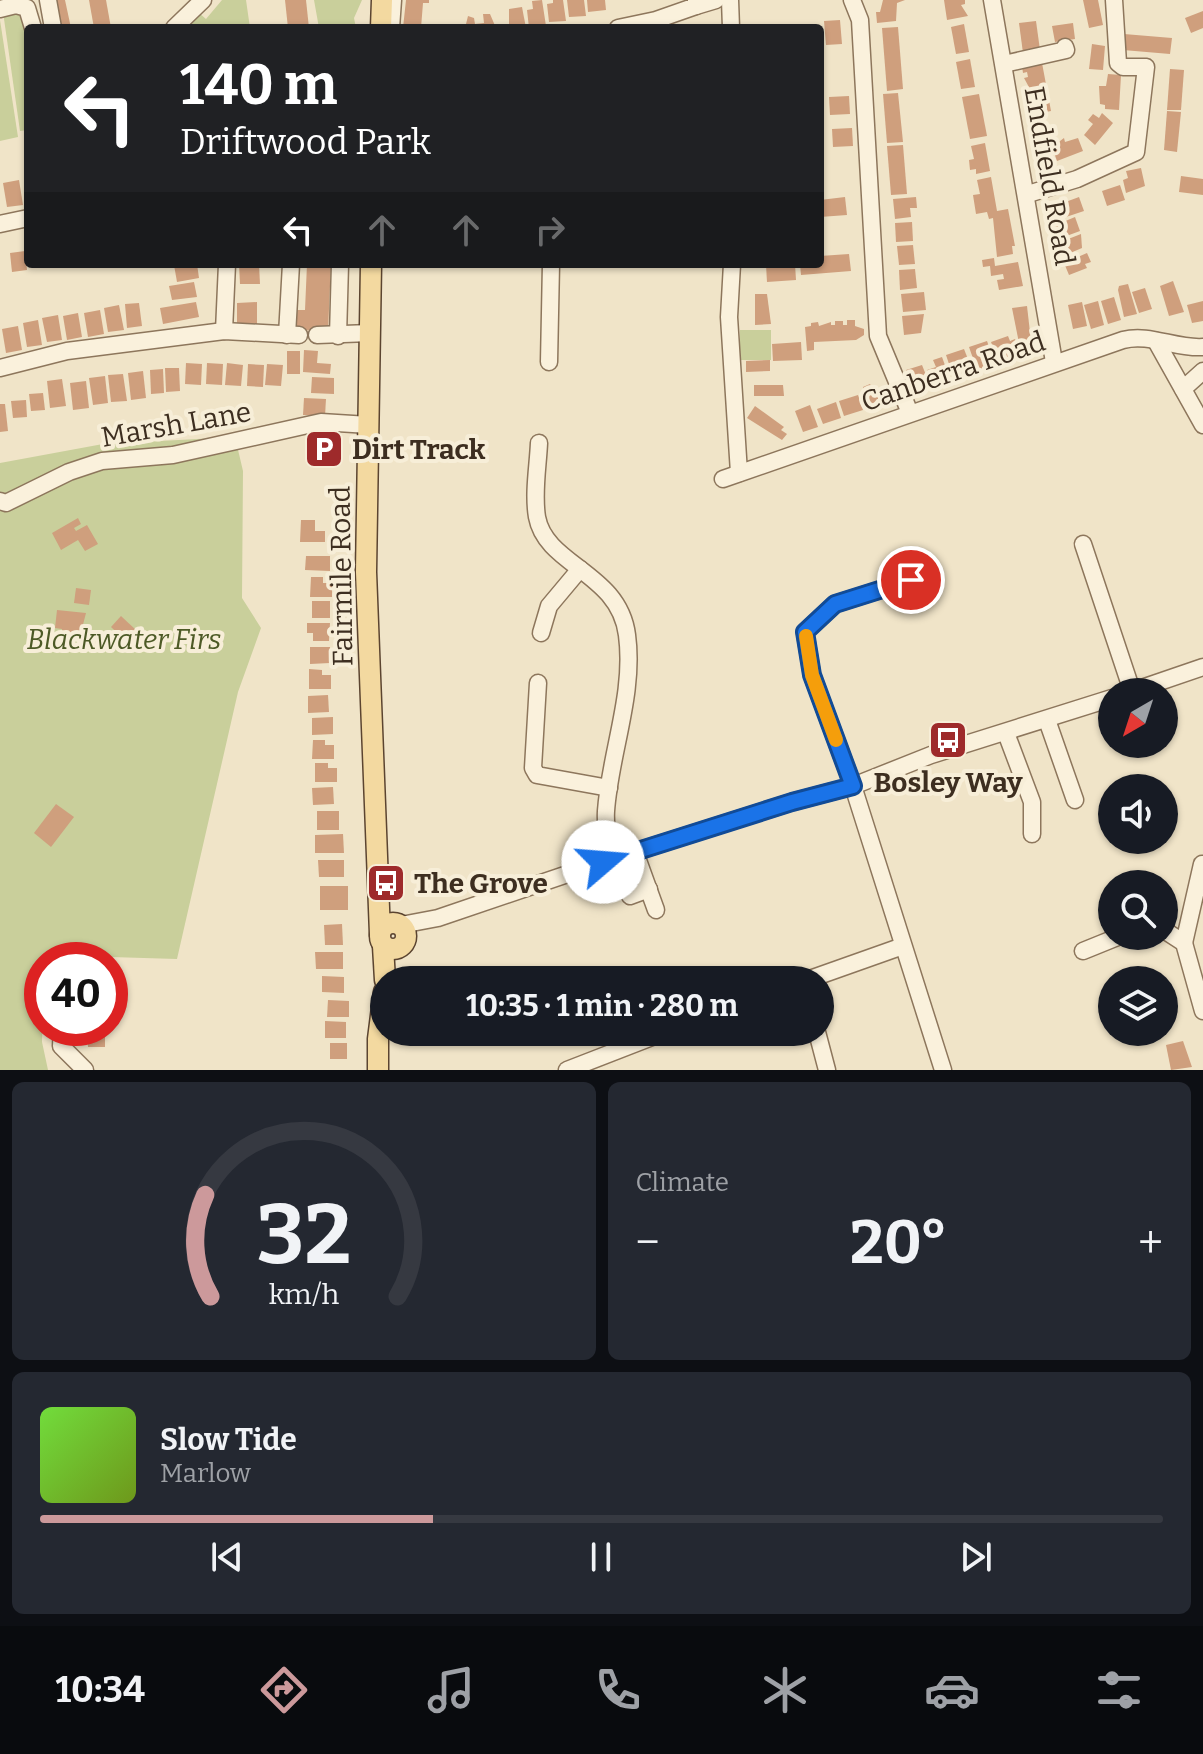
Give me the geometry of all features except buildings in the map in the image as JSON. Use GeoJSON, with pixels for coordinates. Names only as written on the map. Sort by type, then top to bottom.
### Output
{"type":"FeatureCollection","features":[{"type":"Feature","properties":{"kind":"main road"},"geometry":{"type":"LineString","coordinates":[[381,24],[382,0]]}},
{"type":"Feature","properties":{"kind":"main road","name":"Fairmile Road"},"geometry":{"type":"LineString","coordinates":[[371,268],[366,572],[377,887],[393,936]]}},
{"type":"Feature","properties":{"kind":"main road"},"geometry":{"type":"LineString","coordinates":[[388,966],[393,936]]}},
{"type":"Feature","properties":{"kind":"main road"},"geometry":{"type":"LineString","coordinates":[[378,1046],[378,1070]]}},
{"type":"Feature","properties":{"kind":"street"},"geometry":{"type":"LineString","coordinates":[[48,0],[52,24]]}},
{"type":"Feature","properties":{"kind":"street"},"geometry":{"type":"LineString","coordinates":[[178,24],[203,0]]}},
{"type":"Feature","properties":{"kind":"street"},"geometry":{"type":"LineString","coordinates":[[391,24],[393,0]]}},
{"type":"Feature","properties":{"kind":"street"},"geometry":{"type":"LineString","coordinates":[[637,24],[656,20],[696,3],[716,0]]}},
{"type":"Feature","properties":{"kind":"street"},"geometry":{"type":"LineString","coordinates":[[730,0],[731,24]]}},
{"type":"Feature","properties":{"kind":"street"},"geometry":{"type":"LineString","coordinates":[[852,0],[860,20],[878,336],[910,413]]}},
{"type":"Feature","properties":{"kind":"street","name":"Endfield Road"},"geometry":{"type":"LineString","coordinates":[[992,0],[1028,194],[1054,362]]}},
{"type":"Feature","properties":{"kind":"street"},"geometry":{"type":"LineString","coordinates":[[1028,194],[1077,179],[1136,152],[1146,67],[1123,67],[1118,63],[1114,0]]}},
{"type":"Feature","properties":{"kind":"street"},"geometry":{"type":"LineString","coordinates":[[0,9],[16,5],[27,8],[32,24]]}},
{"type":"Feature","properties":{"kind":"street"},"geometry":{"type":"LineString","coordinates":[[1004,64],[1066,50],[1065,47]]}},
{"type":"Feature","properties":{"kind":"street"},"geometry":{"type":"LineString","coordinates":[[0,224],[24,219]]}},
{"type":"Feature","properties":{"kind":"street"},"geometry":{"type":"LineString","coordinates":[[224,331],[227,268]]}},
{"type":"Feature","properties":{"kind":"street"},"geometry":{"type":"LineString","coordinates":[[0,368],[67,351],[224,331],[293,335],[291,268]]}},
{"type":"Feature","properties":{"kind":"street"},"geometry":{"type":"LineString","coordinates":[[338,336],[340,268]]}},
{"type":"Feature","properties":{"kind":"street"},"geometry":{"type":"LineString","coordinates":[[551,268],[553,354]]}},
{"type":"Feature","properties":{"kind":"street","name":"Canberra Road"},"geometry":{"type":"LineString","coordinates":[[732,268],[729,317],[731,476],[1054,362],[1138,336],[1174,347],[1203,347]]}},
{"type":"Feature","properties":{"kind":"street"},"geometry":{"type":"LineString","coordinates":[[317,335],[370,333]]}},
{"type":"Feature","properties":{"kind":"street"},"geometry":{"type":"LineString","coordinates":[[1156,341],[1203,425]]}},
{"type":"Feature","properties":{"kind":"street"},"geometry":{"type":"LineString","coordinates":[[1183,389],[1203,371]]}},
{"type":"Feature","properties":{"kind":"street","name":"Marsh Lane"},"geometry":{"type":"LineString","coordinates":[[0,501],[6,503],[69,472],[102,461],[173,455],[321,422],[369,425]]}},
{"type":"Feature","properties":{"kind":"street"},"geometry":{"type":"LineString","coordinates":[[539,443],[537,518],[549,539],[615,598],[627,632],[628,666],[605,814],[610,860]]}},
{"type":"Feature","properties":{"kind":"street"},"geometry":{"type":"LineString","coordinates":[[1083,544],[1126,678]]}},
{"type":"Feature","properties":{"kind":"street"},"geometry":{"type":"LineString","coordinates":[[541,633],[549,606],[580,569]]}},
{"type":"Feature","properties":{"kind":"street"},"geometry":{"type":"LineString","coordinates":[[911,580],[835,604],[805,632],[812,675],[853,786],[943,1070]]}},
{"type":"Feature","properties":{"kind":"street"},"geometry":{"type":"LineString","coordinates":[[1171,678],[1203,667]]}},
{"type":"Feature","properties":{"kind":"street"},"geometry":{"type":"LineString","coordinates":[[538,683],[533,768],[537,775],[609,788]]}},
{"type":"Feature","properties":{"kind":"street"},"geometry":{"type":"LineString","coordinates":[[393,936],[610,860],[792,802],[853,786],[931,755],[1098,703]]}},
{"type":"Feature","properties":{"kind":"street"},"geometry":{"type":"LineString","coordinates":[[1047,720],[1075,800]]}},
{"type":"Feature","properties":{"kind":"street"},"geometry":{"type":"LineString","coordinates":[[1006,733],[1032,802],[1032,834]]}},
{"type":"Feature","properties":{"kind":"street"},"geometry":{"type":"LineString","coordinates":[[635,852],[656,910]]}},
{"type":"Feature","properties":{"kind":"street"},"geometry":{"type":"LineString","coordinates":[[1202,864],[1184,943],[1203,1011]]}},
{"type":"Feature","properties":{"kind":"street"},"geometry":{"type":"LineString","coordinates":[[630,896],[649,889]]}},
{"type":"Feature","properties":{"kind":"street"},"geometry":{"type":"LineString","coordinates":[[1178,939],[1184,943]]}},
{"type":"Feature","properties":{"kind":"street"},"geometry":{"type":"LineString","coordinates":[[1083,951],[1098,945]]}},
{"type":"Feature","properties":{"kind":"street"},"geometry":{"type":"LineString","coordinates":[[834,970],[903,946]]}},
{"type":"Feature","properties":{"kind":"street"},"geometry":{"type":"LineString","coordinates":[[61,1046],[85,1070]]}},
{"type":"Feature","properties":{"kind":"street"},"geometry":{"type":"LineString","coordinates":[[567,1070],[629,1046]]}},
{"type":"Feature","properties":{"kind":"street"},"geometry":{"type":"LineString","coordinates":[[821,1046],[827,1070]]}},
{"type":"Feature","properties":{"kind":"green space"},"geometry":{"type":"Polygon","coordinates":[[[222,0],[246,0],[249,24],[188,24],[199,13],[206,19],[222,0]]]}},
{"type":"Feature","properties":{"kind":"green space"},"geometry":{"type":"Polygon","coordinates":[[[314,0],[362,0],[354,18],[355,24],[318,24],[314,0]]]}},
{"type":"Feature","properties":{"kind":"green space"},"geometry":{"type":"Polygon","coordinates":[[[21,11],[26,24],[24,130],[20,131],[3,12],[21,11]]]}},
{"type":"Feature","properties":{"kind":"green space"},"geometry":{"type":"Polygon","coordinates":[[[0,20],[18,137],[0,141],[0,20]]]}},
{"type":"Feature","properties":{"kind":"green space"},"geometry":{"type":"Polygon","coordinates":[[[740,330],[771,330],[771,360],[740,360],[740,330]]]}},
{"type":"Feature","properties":{"kind":"green space","name":"Blackwater Firs"},"geometry":{"type":"Polygon","coordinates":[[[235,437],[243,471],[242,598],[261,628],[238,692],[177,959],[128,958],[128,942],[24,942],[24,1046],[43,1046],[48,1070],[0,1070],[0,463],[103,444],[235,437]]]}},
{"type":"Feature","properties":{"kind":"slow traffic"},"geometry":{"type":"LineString","coordinates":[[806,636],[812,675],[836,740]]}},
{"type":"Feature","properties":{"kind":"place","name":"Dirt Track"},"geometry":{"type":"Point","coordinates":[324,449]}},
{"type":"Feature","properties":{"kind":"place","name":"Bosley Way"},"geometry":{"type":"Point","coordinates":[948,740]}},
{"type":"Feature","properties":{"kind":"place","name":"The Grove"},"geometry":{"type":"Point","coordinates":[386,883]}},
{"type":"Feature","properties":{"kind":"route"},"geometry":{"type":"LineString","coordinates":[[603,862],[792,802],[853,786],[812,675],[805,632],[835,604],[911,580]]}}]}
